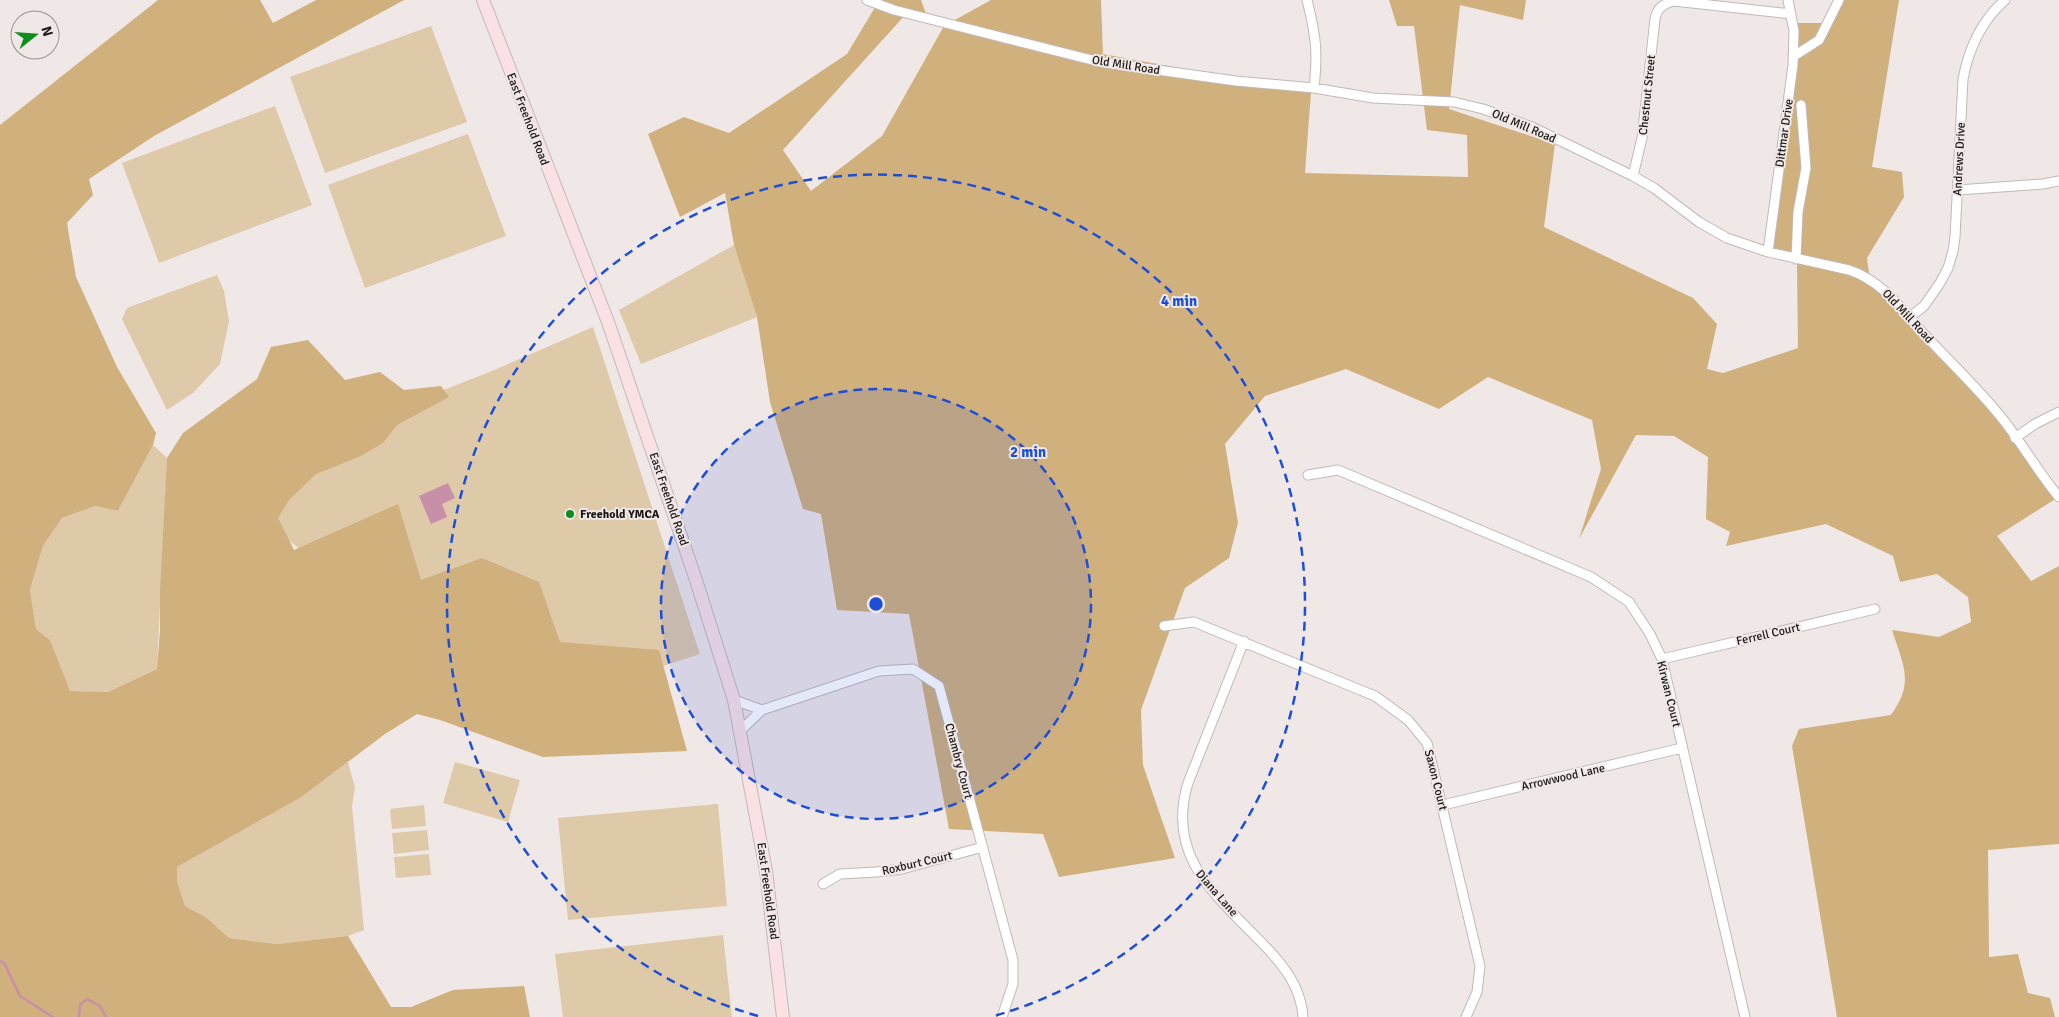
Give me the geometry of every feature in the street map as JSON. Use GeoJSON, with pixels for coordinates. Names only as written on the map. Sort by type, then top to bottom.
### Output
{"type":"FeatureCollection","features":[{"type":"Feature","properties":{"kind":"main road","name":"East Freehold Road"},"geometry":{"type":"LineString","coordinates":[[483,0],[608,322],[692,568],[734,700],[767,879],[783,1017]]}},
{"type":"Feature","properties":{"kind":"street","name":"Old Mill Road"},"geometry":{"type":"LineString","coordinates":[[867,0],[894,10],[1100,62],[1228,80],[1314,88],[1373,98],[1454,102],[1483,109],[1532,127],[1633,176],[1654,188],[1716,232],[1742,244],[1768,252],[1859,274],[1889,294],[1982,394],[2002,418],[2043,478],[2059,497]]}},
{"type":"Feature","properties":{"kind":"street"},"geometry":{"type":"LineString","coordinates":[[1307,0],[1316,34],[1317,51],[1314,88]]}},
{"type":"Feature","properties":{"kind":"street","name":"Dittmar Drive"},"geometry":{"type":"LineString","coordinates":[[1768,252],[1794,56],[1794,31],[1788,0]]}},
{"type":"Feature","properties":{"kind":"street"},"geometry":{"type":"LineString","coordinates":[[1794,56],[1819,40],[1839,0]]}},
{"type":"Feature","properties":{"kind":"street","name":"Andrews Drive"},"geometry":{"type":"LineString","coordinates":[[1910,317],[1930,299],[1948,268],[1955,237],[1965,66],[1970,48],[1984,23],[2005,0]]}},
{"type":"Feature","properties":{"kind":"street","name":"Chestnut Street"},"geometry":{"type":"LineString","coordinates":[[1633,176],[1642,138],[1656,13],[1662,6],[1674,1],[1791,14]]}},
{"type":"Feature","properties":{"kind":"street"},"geometry":{"type":"LineString","coordinates":[[1796,259],[1798,212],[1806,168],[1801,105]]}},
{"type":"Feature","properties":{"kind":"street"},"geometry":{"type":"LineString","coordinates":[[1958,190],[2043,184],[2059,181]]}},
{"type":"Feature","properties":{"kind":"street"},"geometry":{"type":"LineString","coordinates":[[2015,438],[2035,424],[2059,412]]}},
{"type":"Feature","properties":{"kind":"street","name":"Kirwan Court"},"geometry":{"type":"LineString","coordinates":[[1308,475],[1338,470],[1591,577],[1629,602],[1650,634],[1662,659],[1745,1017]]}},
{"type":"Feature","properties":{"kind":"street","name":"Ferrell Court"},"geometry":{"type":"LineString","coordinates":[[1662,659],[1874,609]]}},
{"type":"Feature","properties":{"kind":"street","name":"Saxon Court"},"geometry":{"type":"LineString","coordinates":[[1164,626],[1194,622],[1376,696],[1408,720],[1427,743],[1480,966],[1477,992],[1466,1017]]}},
{"type":"Feature","properties":{"kind":"street","name":"Diana Lane"},"geometry":{"type":"LineString","coordinates":[[1244,641],[1188,783],[1184,798],[1182,827],[1192,864],[1205,883],[1289,974],[1300,999],[1303,1017]]}},
{"type":"Feature","properties":{"kind":"street","name":"Chambry Court"},"geometry":{"type":"LineString","coordinates":[[740,731],[762,710],[879,670],[913,669],[939,686],[1013,960],[1013,984],[1002,1017]]}},
{"type":"Feature","properties":{"kind":"street"},"geometry":{"type":"LineString","coordinates":[[734,700],[762,710]]}},
{"type":"Feature","properties":{"kind":"street","name":"Arrowwood Lane"},"geometry":{"type":"LineString","coordinates":[[1443,805],[1682,748]]}},
{"type":"Feature","properties":{"kind":"street","name":"Roxburt Court"},"geometry":{"type":"LineString","coordinates":[[823,884],[840,874],[902,869],[983,847]]}},
{"type":"Feature","properties":{"kind":"shaded area"},"geometry":{"type":"Polygon","coordinates":[[[158,0],[260,0],[273,23],[316,0],[404,0],[154,136],[89,179],[93,195],[67,223],[76,277],[117,367],[156,433],[153,445],[118,511],[95,506],[62,518],[43,546],[30,590],[36,629],[50,640],[70,691],[108,692],[157,669],[167,458],[183,433],[257,379],[271,347],[308,340],[345,380],[380,372],[404,390],[441,386],[449,397],[397,425],[383,443],[361,456],[316,474],[289,500],[278,518],[294,550],[398,504],[421,580],[482,558],[539,582],[560,642],[659,650],[687,751],[543,757],[440,720],[417,714],[385,734],[300,798],[177,867],[177,881],[185,906],[207,918],[229,938],[277,944],[348,936],[391,1007],[411,1007],[453,990],[524,986],[530,1017],[0,1017],[0,125],[158,0]]]}},
{"type":"Feature","properties":{"kind":"shaded area"},"geometry":{"type":"Polygon","coordinates":[[[872,0],[921,0],[929,22],[906,14],[783,150],[811,191],[882,136],[944,26],[991,0],[1101,0],[1103,54],[1311,92],[1305,173],[1468,177],[1467,135],[1427,130],[1414,26],[1397,26],[1389,0],[1526,0],[1523,20],[1460,5],[1449,109],[1555,144],[1544,227],[1693,298],[1717,324],[1707,369],[1723,373],[1798,348],[1797,263],[1770,256],[1794,23],[1827,23],[1823,43],[1842,0],[1899,0],[1872,167],[1902,172],[1904,197],[1867,258],[1870,280],[1967,375],[2057,498],[1997,536],[2031,581],[2059,566],[2059,844],[1988,850],[1989,957],[2018,954],[2028,993],[2050,998],[2055,1017],[1837,1017],[1792,746],[1799,729],[1891,715],[1903,693],[1905,683],[1903,664],[1892,630],[1939,637],[1971,622],[1968,597],[1937,574],[1900,582],[1893,556],[1826,524],[1726,546],[1730,532],[1706,519],[1708,457],[1674,436],[1636,435],[1579,539],[1601,469],[1592,420],[1488,377],[1439,409],[1346,369],[1265,396],[1225,444],[1238,523],[1229,558],[1185,588],[1141,710],[1143,765],[1175,858],[1059,877],[1043,834],[949,829],[909,614],[837,610],[821,514],[803,509],[770,402],[757,317],[734,245],[725,193],[680,217],[648,134],[684,117],[729,133],[847,54],[877,4],[872,0]]]}},
{"type":"Feature","properties":{"kind":"shaded area"},"geometry":{"type":"Polygon","coordinates":[[[431,26],[467,122],[325,173],[290,77],[431,26]]]}},
{"type":"Feature","properties":{"kind":"shaded area"},"geometry":{"type":"Polygon","coordinates":[[[275,106],[312,205],[159,263],[122,163],[275,106]]]}},
{"type":"Feature","properties":{"kind":"shaded area"},"geometry":{"type":"Polygon","coordinates":[[[468,134],[506,236],[365,288],[328,185],[468,134]]]}},
{"type":"Feature","properties":{"kind":"shaded area"},"geometry":{"type":"Polygon","coordinates":[[[734,245],[757,317],[641,364],[619,310],[734,245]]]}},
{"type":"Feature","properties":{"kind":"shaded area"},"geometry":{"type":"Polygon","coordinates":[[[217,275],[224,291],[229,321],[220,364],[193,393],[167,410],[122,319],[127,308],[217,275]]]}},
{"type":"Feature","properties":{"kind":"shaded area","name":"Freehold YMCA"},"geometry":{"type":"Polygon","coordinates":[[[593,327],[700,654],[522,712],[209,482],[492,371],[593,327]]]}},
{"type":"Feature","properties":{"kind":"shaded area"},"geometry":{"type":"Polygon","coordinates":[[[153,445],[167,458],[157,669],[108,692],[69,691],[50,640],[36,629],[30,590],[43,546],[62,518],[95,506],[118,511],[153,445]]]}},
{"type":"Feature","properties":{"kind":"shaded area"},"geometry":{"type":"Polygon","coordinates":[[[448,483],[455,498],[442,504],[447,517],[431,524],[419,496],[448,483]]]}},
{"type":"Feature","properties":{"kind":"shaded area"},"geometry":{"type":"Polygon","coordinates":[[[348,762],[355,788],[352,806],[364,930],[348,936],[277,944],[229,938],[207,918],[185,906],[177,881],[177,867],[300,798],[348,762]]]}},
{"type":"Feature","properties":{"kind":"shaded area"},"geometry":{"type":"Polygon","coordinates":[[[455,762],[520,780],[508,822],[443,803],[455,762]]]}},
{"type":"Feature","properties":{"kind":"shaded area"},"geometry":{"type":"Polygon","coordinates":[[[718,804],[727,906],[568,920],[558,818],[718,804]]]}},
{"type":"Feature","properties":{"kind":"shaded area"},"geometry":{"type":"Polygon","coordinates":[[[424,805],[426,826],[392,829],[390,809],[424,805]]]}},
{"type":"Feature","properties":{"kind":"shaded area"},"geometry":{"type":"Polygon","coordinates":[[[427,830],[429,850],[394,854],[392,833],[427,830]]]}},
{"type":"Feature","properties":{"kind":"shaded area"},"geometry":{"type":"Polygon","coordinates":[[[429,854],[431,875],[396,878],[394,857],[429,854]]]}},
{"type":"Feature","properties":{"kind":"shaded area"},"geometry":{"type":"Polygon","coordinates":[[[723,935],[732,1017],[563,1017],[555,954],[723,935]]]}},
{"type":"Feature","properties":{"kind":"waterway"},"geometry":{"type":"LineString","coordinates":[[0,961],[4,963],[20,996],[53,1017]]}},
{"type":"Feature","properties":{"kind":"waterway"},"geometry":{"type":"LineString","coordinates":[[79,1017],[80,1005],[87,999],[100,1006],[106,1017]]}},
{"type":"Feature","properties":{"kind":"place","name":"Freehold YMCA"},"geometry":{"type":"Point","coordinates":[570,514]}}]}
